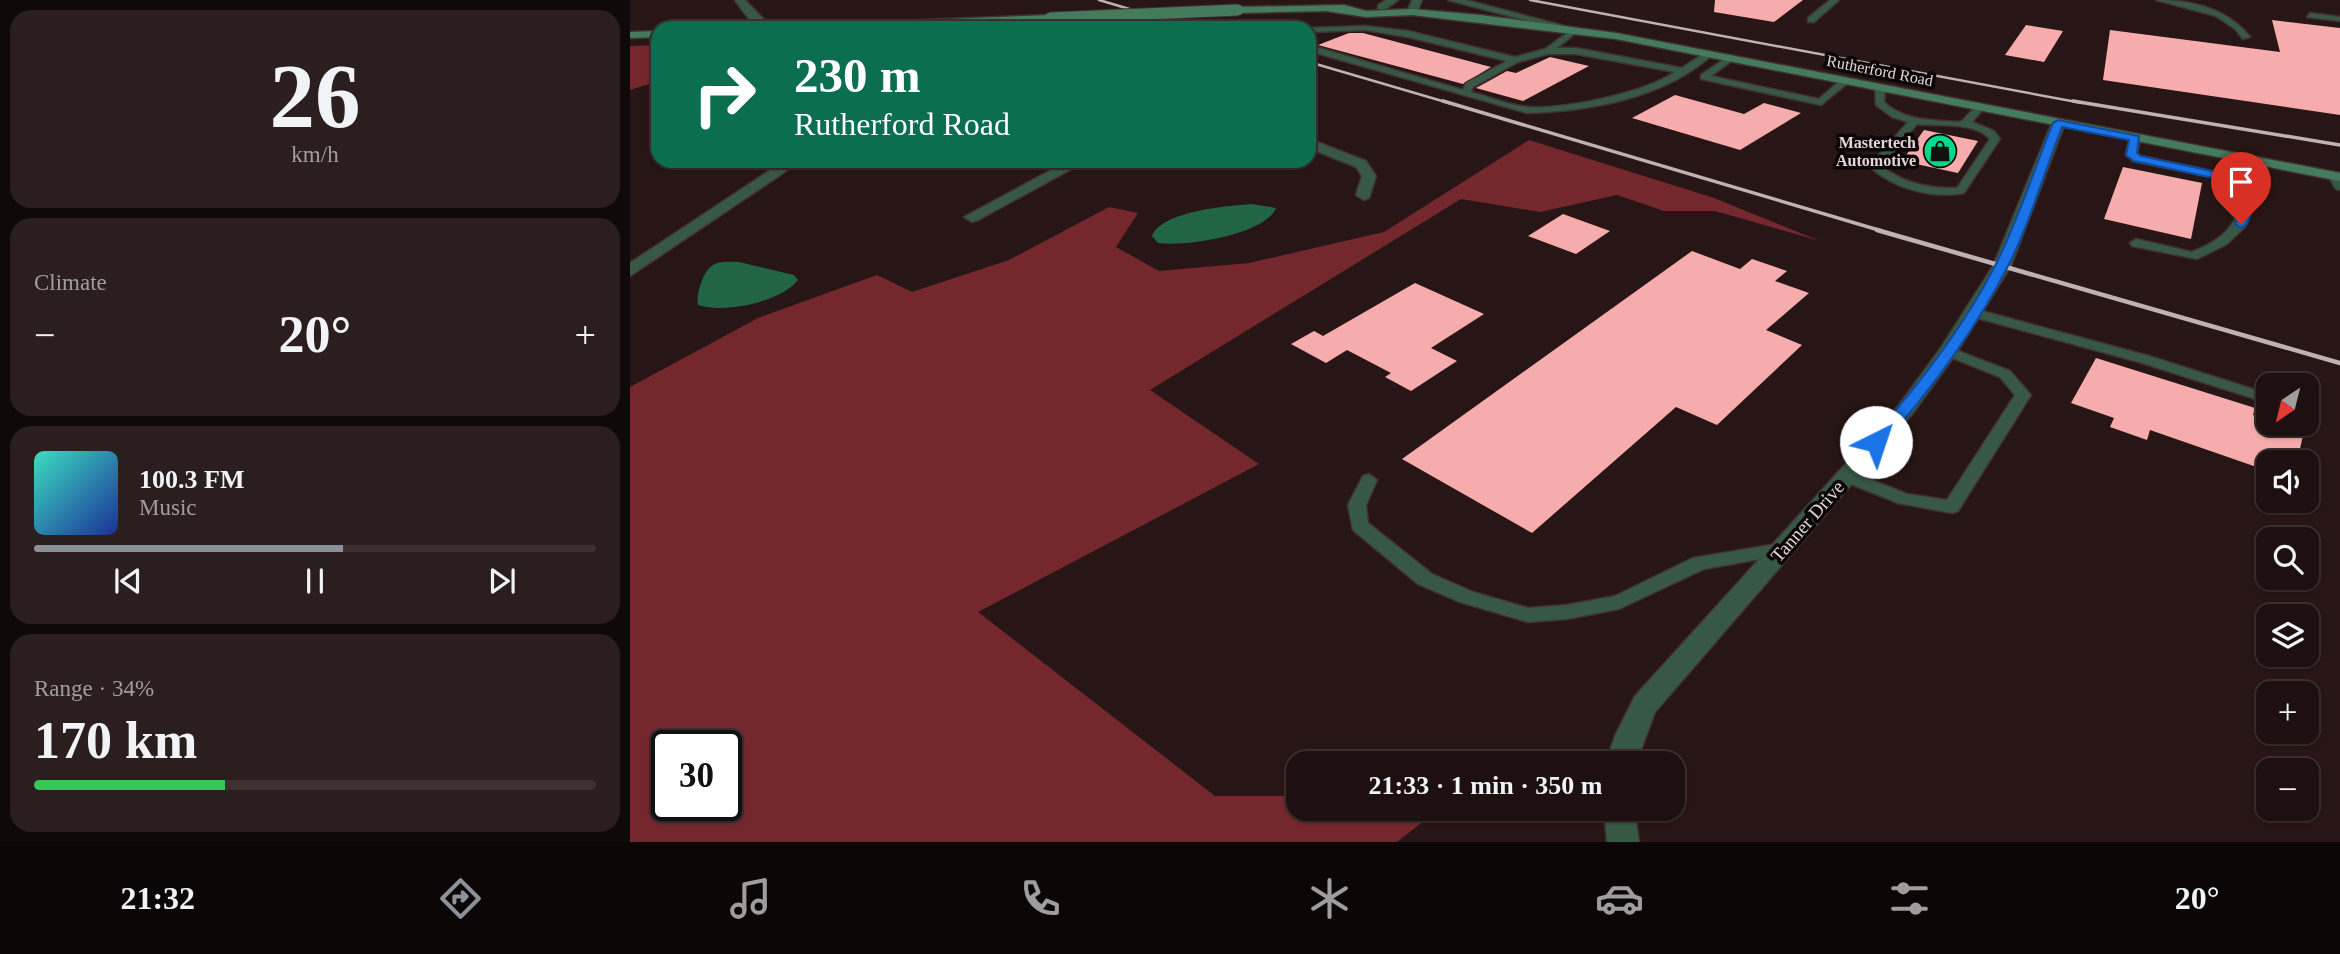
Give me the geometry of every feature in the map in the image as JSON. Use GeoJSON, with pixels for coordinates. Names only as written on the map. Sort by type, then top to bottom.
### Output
{"type":"FeatureCollection","features":[{"type":"Feature","properties":{"kind":"street"},"geometry":{"type":"LineString","coordinates":[[1382,7],[1393,0]]}},
{"type":"Feature","properties":{"kind":"street"},"geometry":{"type":"LineString","coordinates":[[1412,12],[1417,0]]}},
{"type":"Feature","properties":{"kind":"street"},"geometry":{"type":"LineString","coordinates":[[1432,14],[1441,0]]}},
{"type":"Feature","properties":{"kind":"street"},"geometry":{"type":"LineString","coordinates":[[1453,0],[1574,30]]}},
{"type":"Feature","properties":{"kind":"street"},"geometry":{"type":"LineString","coordinates":[[745,1],[756,21]]}},
{"type":"Feature","properties":{"kind":"street","name":"Rutherford Road"},"geometry":{"type":"LineString","coordinates":[[975,21],[1382,7],[1574,30],[1710,54],[2338,180]]}},
{"type":"Feature","properties":{"kind":"street","name":"Rutherford Road"},"geometry":{"type":"LineString","coordinates":[[1329,9],[1366,13],[1412,12]]}},
{"type":"Feature","properties":{"kind":"street"},"geometry":{"type":"LineString","coordinates":[[630,35],[651,34]]}},
{"type":"Feature","properties":{"kind":"street","name":"Tanner Drive"},"geometry":{"type":"LineString","coordinates":[[1625,751],[1645,704],[1906,409],[1948,351],[2001,266],[2058,123]]}},
{"type":"Feature","properties":{"kind":"street"},"geometry":{"type":"LineString","coordinates":[[1316,146],[1360,164],[1369,176],[1364,195]]}},
{"type":"Feature","properties":{"kind":"street"},"geometry":{"type":"LineString","coordinates":[[630,271],[784,168]]}},
{"type":"Feature","properties":{"kind":"street"},"geometry":{"type":"LineString","coordinates":[[972,217],[1066,168]]}},
{"type":"Feature","properties":{"kind":"street"},"geometry":{"type":"LineString","coordinates":[[1621,821],[1623,842]]}},
{"type":"Feature","properties":{"kind":"lane"},"geometry":{"type":"LineString","coordinates":[[1811,20],[1835,0]]}},
{"type":"Feature","properties":{"kind":"lane"},"geometry":{"type":"LineString","coordinates":[[2160,0],[2218,13],[2238,26],[2246,37]]}},
{"type":"Feature","properties":{"kind":"lane"},"geometry":{"type":"LineString","coordinates":[[2310,15],[2340,19]]}},
{"type":"Feature","properties":{"kind":"lane"},"geometry":{"type":"LineString","coordinates":[[1316,30],[1366,28],[1408,34],[1515,60]]}},
{"type":"Feature","properties":{"kind":"lane"},"geometry":{"type":"LineString","coordinates":[[1548,51],[1574,30]]}},
{"type":"Feature","properties":{"kind":"lane"},"geometry":{"type":"LineString","coordinates":[[1316,50],[1527,110],[1558,109],[1632,94],[1683,71],[1710,54]]}},
{"type":"Feature","properties":{"kind":"lane"},"geometry":{"type":"LineString","coordinates":[[1466,94],[1469,85],[1515,60],[1548,51],[1589,53],[1683,71]]}},
{"type":"Feature","properties":{"kind":"lane"},"geometry":{"type":"LineString","coordinates":[[1730,58],[1704,77],[1821,102],[1845,81]]}},
{"type":"Feature","properties":{"kind":"lane"},"geometry":{"type":"LineString","coordinates":[[1880,88],[1879,103],[1886,111],[1915,120],[1966,124],[1990,133],[1995,139],[1960,191],[1944,192],[1915,187],[1886,177],[1875,166],[1915,120]]}},
{"type":"Feature","properties":{"kind":"lane"},"geometry":{"type":"LineString","coordinates":[[1966,124],[1979,107]]}},
{"type":"Feature","properties":{"kind":"lane"},"geometry":{"type":"LineString","coordinates":[[2135,138],[2131,155],[2137,159],[2241,180]]}},
{"type":"Feature","properties":{"kind":"lane"},"geometry":{"type":"LineString","coordinates":[[2136,243],[2193,256],[2223,241],[2241,224],[2250,199],[2241,180],[2245,160]]}},
{"type":"Feature","properties":{"kind":"lane"},"geometry":{"type":"LineString","coordinates":[[1971,312],[2144,359],[2256,395]]}},
{"type":"Feature","properties":{"kind":"lane"},"geometry":{"type":"LineString","coordinates":[[1847,476],[1904,499],[1952,508],[2022,395],[2005,374],[1948,351]]}},
{"type":"Feature","properties":{"kind":"lane"},"geometry":{"type":"LineString","coordinates":[[1369,480],[1357,505],[1359,526],[1425,579],[1467,597],[1528,615],[1567,612],[1619,602],[1700,563],[1783,549]]}},
{"type":"Feature","properties":{"kind":"shaded area"},"geometry":{"type":"Polygon","coordinates":[[[651,45],[651,83],[630,90],[630,46],[651,45]]]}},
{"type":"Feature","properties":{"kind":"shaded area"},"geometry":{"type":"Polygon","coordinates":[[[1529,140],[1714,198],[1820,241],[1715,211],[1664,211],[1617,195],[1540,212],[1461,199],[1150,390],[1259,464],[978,612],[1215,796],[1286,796],[1286,821],[1424,821],[1397,842],[630,842],[630,387],[758,318],[877,275],[912,292],[1009,260],[1109,207],[1138,213],[1116,247],[1159,271],[1249,263],[1384,232],[1529,140]]]}},
{"type":"Feature","properties":{"kind":"shaded area"},"geometry":{"type":"Polygon","coordinates":[[[1251,204],[1276,208],[1257,225],[1223,237],[1170,244],[1158,243],[1152,236],[1158,228],[1181,215],[1212,208],[1251,204]]]}},
{"type":"Feature","properties":{"kind":"shaded area"},"geometry":{"type":"Polygon","coordinates":[[[721,262],[739,262],[794,275],[798,280],[779,294],[751,304],[722,308],[698,305],[701,282],[707,271],[721,262]]]}},
{"type":"Feature","properties":{"kind":"building"},"geometry":{"type":"Polygon","coordinates":[[[1715,0],[1803,0],[1774,22],[1714,12],[1715,0]]]}},
{"type":"Feature","properties":{"kind":"building"},"geometry":{"type":"Polygon","coordinates":[[[2272,20],[2340,28],[2340,115],[2103,80],[2110,30],[2280,52],[2272,20]]]}},
{"type":"Feature","properties":{"kind":"building"},"geometry":{"type":"Polygon","coordinates":[[[2026,25],[2063,31],[2044,62],[2005,55],[2026,25]]]}},
{"type":"Feature","properties":{"kind":"building"},"geometry":{"type":"Polygon","coordinates":[[[1349,33],[1363,33],[1491,67],[1463,84],[1318,45],[1349,33]]]}},
{"type":"Feature","properties":{"kind":"building"},"geometry":{"type":"Polygon","coordinates":[[[1550,57],[1589,66],[1523,101],[1476,88],[1507,71],[1516,73],[1550,57]]]}},
{"type":"Feature","properties":{"kind":"building"},"geometry":{"type":"Polygon","coordinates":[[[1675,95],[1744,114],[1764,103],[1801,113],[1740,150],[1632,118],[1675,95]]]}},
{"type":"Feature","properties":{"kind":"building","name":"Mastertech Automotive"},"geometry":{"type":"Polygon","coordinates":[[[1924,130],[1978,141],[1958,173],[1902,161],[1924,130]]]}},
{"type":"Feature","properties":{"kind":"building"},"geometry":{"type":"Polygon","coordinates":[[[2123,167],[2202,183],[2191,239],[2104,219],[2123,167]]]}},
{"type":"Feature","properties":{"kind":"building"},"geometry":{"type":"Polygon","coordinates":[[[1563,214],[1610,231],[1576,254],[1528,236],[1563,214]]]}},
{"type":"Feature","properties":{"kind":"building"},"geometry":{"type":"Polygon","coordinates":[[[1692,251],[1740,269],[1752,259],[1787,271],[1775,281],[1809,293],[1766,330],[1802,345],[1717,425],[1676,407],[1532,533],[1402,459],[1692,251]]]}},
{"type":"Feature","properties":{"kind":"building"},"geometry":{"type":"Polygon","coordinates":[[[1415,283],[1484,314],[1431,348],[1457,361],[1411,391],[1385,377],[1391,373],[1347,350],[1326,363],[1291,344],[1314,331],[1323,336],[1415,283]]]}},
{"type":"Feature","properties":{"kind":"building"},"geometry":{"type":"Polygon","coordinates":[[[2096,358],[2255,408],[2253,415],[2256,416],[2256,436],[2303,436],[2300,450],[2256,450],[2256,467],[2150,430],[2147,440],[2110,427],[2114,418],[2071,403],[2096,358]]]}},
{"type":"Feature","properties":{"kind":"railway"},"geometry":{"type":"LineString","coordinates":[[1099,0],[1170,21]]}},
{"type":"Feature","properties":{"kind":"railway"},"geometry":{"type":"LineString","coordinates":[[1530,0],[2082,103]]}},
{"type":"Feature","properties":{"kind":"railway"},"geometry":{"type":"LineString","coordinates":[[1316,64],[1449,103]]}},
{"type":"Feature","properties":{"kind":"railway"},"geometry":{"type":"LineString","coordinates":[[1443,101],[1882,231]]}},
{"type":"Feature","properties":{"kind":"railway"},"geometry":{"type":"LineString","coordinates":[[2073,101],[2340,145]]}},
{"type":"Feature","properties":{"kind":"railway"},"geometry":{"type":"LineString","coordinates":[[1877,230],[2340,363]]}},
{"type":"Feature","properties":{"kind":"place","name":"Mastertech Automotive"},"geometry":{"type":"Point","coordinates":[1940,151]}},
{"type":"Feature","properties":{"kind":"route"},"geometry":{"type":"LineString","coordinates":[[1876,442],[1906,409],[1948,351],[2001,266],[2058,123],[2135,138],[2131,155],[2137,159],[2241,180],[2250,199],[2241,224]]}}]}
